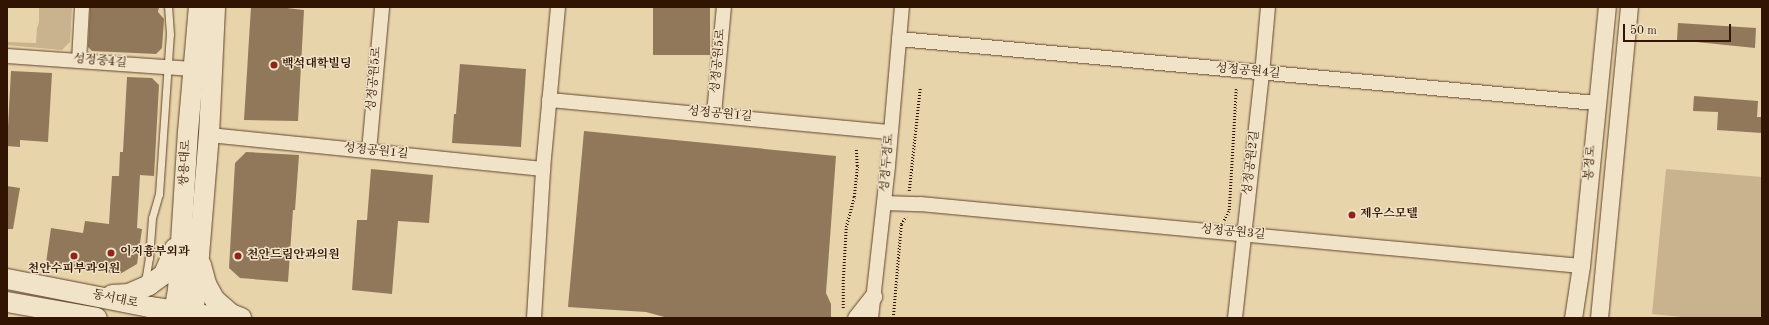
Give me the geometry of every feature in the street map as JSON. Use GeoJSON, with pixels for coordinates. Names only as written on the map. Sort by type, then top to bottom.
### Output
{"type":"FeatureCollection","features":[{"type":"Feature","properties":{"kind":"main road","name":"쌍용대로"},"geometry":{"type":"LineString","coordinates":[[183,315],[183,223],[193,69],[199,7]]}},
{"type":"Feature","properties":{"kind":"main road","name":"쌍용대로"},"geometry":{"type":"LineString","coordinates":[[183,315],[199,248],[209,135],[215,7]]}},
{"type":"Feature","properties":{"kind":"main road"},"geometry":{"type":"LineString","coordinates":[[94,296],[129,294],[148,286],[164,274],[172,259],[183,223]]}},
{"type":"Feature","properties":{"kind":"main road"},"geometry":{"type":"LineString","coordinates":[[199,248],[201,267],[206,284],[215,300],[231,314],[241,318]]}},
{"type":"Feature","properties":{"kind":"main road","name":"동서대로"},"geometry":{"type":"LineString","coordinates":[[7,279],[183,315],[224,318]]}},
{"type":"Feature","properties":{"kind":"main road","name":"동서대로"},"geometry":{"type":"LineString","coordinates":[[7,302],[97,318]]}},
{"type":"Feature","properties":{"kind":"street"},"geometry":{"type":"LineString","coordinates":[[79,61],[82,7]]}},
{"type":"Feature","properties":{"kind":"street","name":"성정공원5로"},"geometry":{"type":"LineString","coordinates":[[369,151],[382,7]]}},
{"type":"Feature","properties":{"kind":"street"},"geometry":{"type":"LineString","coordinates":[[534,318],[542,169],[558,7]]}},
{"type":"Feature","properties":{"kind":"street","name":"성정공원5로"},"geometry":{"type":"LineString","coordinates":[[714,114],[724,7]]}},
{"type":"Feature","properties":{"kind":"street","name":"성정두정로"},"geometry":{"type":"LineString","coordinates":[[871,318],[884,203],[902,7]]}},
{"type":"Feature","properties":{"kind":"street","name":"성정공원2길"},"geometry":{"type":"LineString","coordinates":[[1235,318],[1268,7]]}},
{"type":"Feature","properties":{"kind":"street","name":"봉정로"},"geometry":{"type":"LineString","coordinates":[[1573,318],[1581,266],[1596,104],[1607,7]]}},
{"type":"Feature","properties":{"kind":"street","name":"봉정로"},"geometry":{"type":"LineString","coordinates":[[1599,318],[1629,7]]}},
{"type":"Feature","properties":{"kind":"street","name":"성정공원4길"},"geometry":{"type":"LineString","coordinates":[[899,39],[1596,104]]}},
{"type":"Feature","properties":{"kind":"street","name":"성정중4길"},"geometry":{"type":"LineString","coordinates":[[7,56],[193,69]]}},
{"type":"Feature","properties":{"kind":"street","name":"성정공원1길"},"geometry":{"type":"LineString","coordinates":[[549,100],[714,114],[890,132]]}},
{"type":"Feature","properties":{"kind":"street","name":"성정공원1길"},"geometry":{"type":"LineString","coordinates":[[209,135],[542,169]]}},
{"type":"Feature","properties":{"kind":"street","name":"성정공원3길"},"geometry":{"type":"LineString","coordinates":[[884,203],[920,204],[1581,266]]}},
{"type":"Feature","properties":{"kind":"street"},"geometry":{"type":"LineString","coordinates":[[850,314],[873,296]]}},
{"type":"Feature","properties":{"kind":"lane"},"geometry":{"type":"LineString","coordinates":[[129,294],[141,285],[146,276],[152,218],[159,194],[170,34],[168,7]]}},
{"type":"Feature","properties":{"kind":"path"},"geometry":{"type":"LineString","coordinates":[[915,194],[908,190],[920,88]]}},
{"type":"Feature","properties":{"kind":"path"},"geometry":{"type":"LineString","coordinates":[[1220,222],[1225,220],[1229,210],[1236,88]]}},
{"type":"Feature","properties":{"kind":"path"},"geometry":{"type":"LineString","coordinates":[[850,314],[846,227],[854,197],[857,166],[856,149]]}},
{"type":"Feature","properties":{"kind":"path"},"geometry":{"type":"LineString","coordinates":[[893,318],[901,224]]}},
{"type":"Feature","properties":{"kind":"shaded area"},"geometry":{"type":"Polygon","coordinates":[[[39,7],[72,7],[70,42],[62,50],[7,45],[7,42],[36,43],[39,22],[39,7]]]}},
{"type":"Feature","properties":{"kind":"shaded area"},"geometry":{"type":"Polygon","coordinates":[[[1666,169],[1762,177],[1762,318],[1691,318],[1652,314],[1666,169]]]}},
{"type":"Feature","properties":{"kind":"building"},"geometry":{"type":"Polygon","coordinates":[[[90,7],[159,7],[158,12],[164,19],[162,48],[156,54],[92,51],[88,47],[90,7]]]}},
{"type":"Feature","properties":{"kind":"building","name":"백석대학빌딩"},"geometry":{"type":"Polygon","coordinates":[[[251,7],[278,7],[304,10],[298,121],[244,120],[251,7]]]}},
{"type":"Feature","properties":{"kind":"building"},"geometry":{"type":"Polygon","coordinates":[[[653,7],[710,7],[710,55],[653,55],[653,7]]]}},
{"type":"Feature","properties":{"kind":"building"},"geometry":{"type":"Polygon","coordinates":[[[1678,23],[1756,28],[1755,48],[1677,40],[1678,23]]]}},
{"type":"Feature","properties":{"kind":"building"},"geometry":{"type":"Polygon","coordinates":[[[460,64],[526,69],[521,147],[452,143],[460,64]]]}},
{"type":"Feature","properties":{"kind":"building"},"geometry":{"type":"Polygon","coordinates":[[[11,71],[52,73],[48,142],[20,140],[20,147],[7,146],[11,71]]]}},
{"type":"Feature","properties":{"kind":"building"},"geometry":{"type":"Polygon","coordinates":[[[127,77],[152,78],[159,85],[154,176],[140,175],[137,228],[142,229],[137,264],[120,274],[46,263],[51,228],[83,233],[85,221],[109,224],[112,176],[119,176],[120,152],[123,152],[127,77]]]}},
{"type":"Feature","properties":{"kind":"building"},"geometry":{"type":"Polygon","coordinates":[[[1694,96],[1758,101],[1757,117],[1762,117],[1762,133],[1717,130],[1718,112],[1693,111],[1694,96]]]}},
{"type":"Feature","properties":{"kind":"building"},"geometry":{"type":"Polygon","coordinates":[[[584,131],[836,156],[826,293],[831,304],[831,318],[668,318],[646,312],[568,307],[584,131]]]}},
{"type":"Feature","properties":{"kind":"building"},"geometry":{"type":"Polygon","coordinates":[[[246,152],[299,155],[295,210],[293,210],[288,282],[240,278],[229,268],[235,163],[246,152]]]}},
{"type":"Feature","properties":{"kind":"building"},"geometry":{"type":"Polygon","coordinates":[[[371,169],[433,175],[429,223],[398,221],[392,294],[352,290],[357,220],[367,220],[371,169]]]}},
{"type":"Feature","properties":{"kind":"building"},"geometry":{"type":"Polygon","coordinates":[[[7,186],[20,188],[13,229],[7,229],[7,186]]]}},
{"type":"Feature","properties":{"kind":"place","name":"백석대학빌딩"},"geometry":{"type":"Point","coordinates":[274,65]}},
{"type":"Feature","properties":{"kind":"place","name":"제우스모텔"},"geometry":{"type":"Point","coordinates":[1352,215]}},
{"type":"Feature","properties":{"kind":"place","name":"이지흉부외과"},"geometry":{"type":"Point","coordinates":[111,253]}},
{"type":"Feature","properties":{"kind":"place","name":"천안수피부과의원"},"geometry":{"type":"Point","coordinates":[74,256]}},
{"type":"Feature","properties":{"kind":"place","name":"천안드림안과의원"},"geometry":{"type":"Point","coordinates":[238,256]}}]}
